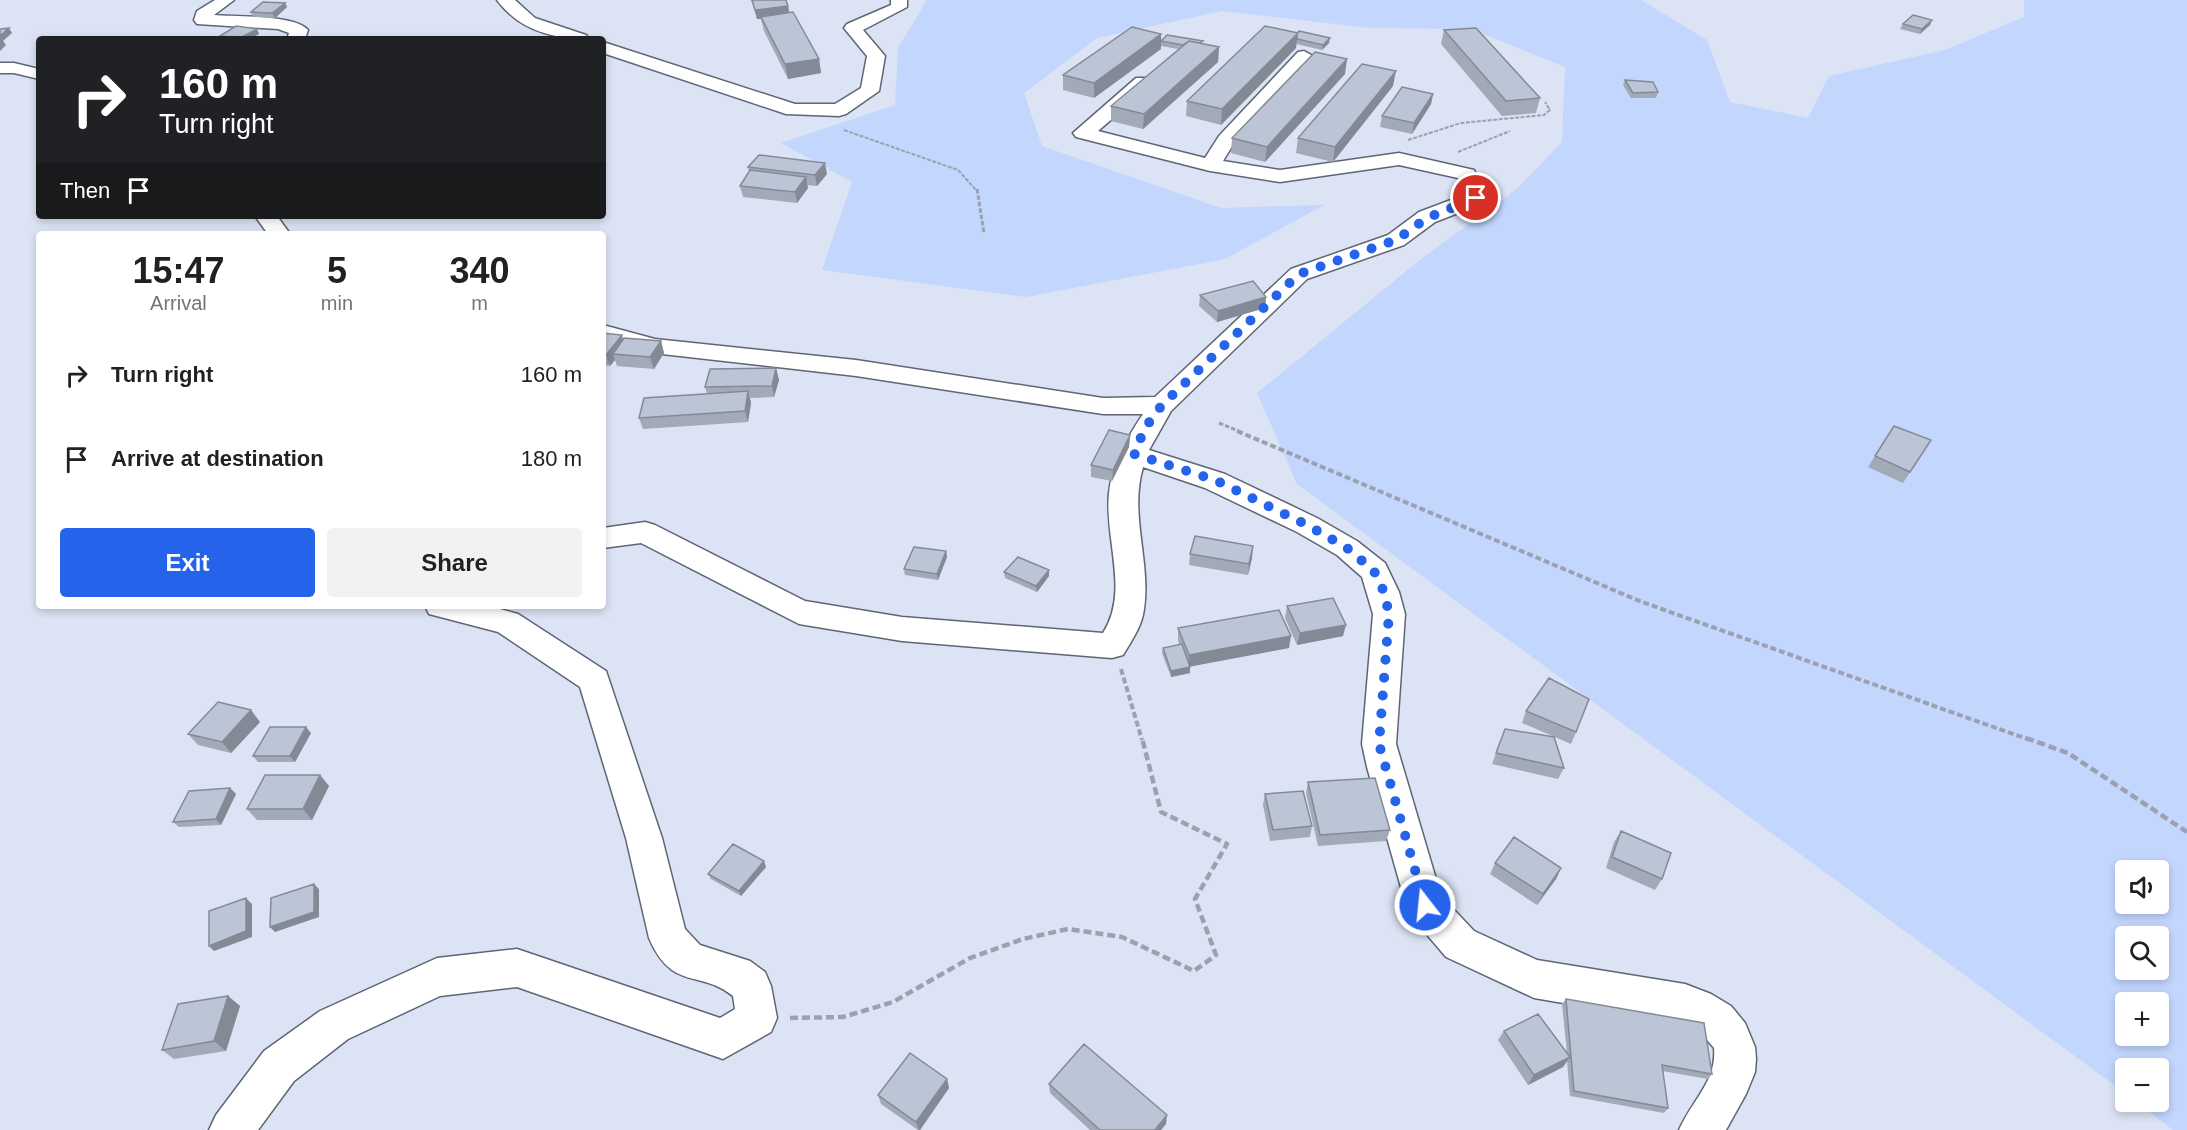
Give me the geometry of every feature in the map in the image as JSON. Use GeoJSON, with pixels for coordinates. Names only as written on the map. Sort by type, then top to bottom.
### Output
{"type":"FeatureCollection","features":[{"type":"Feature","properties":{"kind":"street"},"geometry":{"type":"LineString","coordinates":[[226,0],[202,15],[203,20],[279,24],[299,30],[297,36]]}},
{"type":"Feature","properties":{"kind":"street"},"geometry":{"type":"LineString","coordinates":[[506,0],[529,22],[571,36]]}},
{"type":"Feature","properties":{"kind":"street"},"geometry":{"type":"LineString","coordinates":[[606,48],[793,110],[839,110],[870,92],[876,56],[853,28],[899,7],[898,0]]}},
{"type":"Feature","properties":{"kind":"street"},"geometry":{"type":"LineString","coordinates":[[1210,165],[1226,140],[1304,56]]}},
{"type":"Feature","properties":{"kind":"street"},"geometry":{"type":"LineString","coordinates":[[0,68],[14,68],[36,73]]}},
{"type":"Feature","properties":{"kind":"street"},"geometry":{"type":"LineString","coordinates":[[606,538],[645,532],[799,612],[902,629],[1112,646],[1123,633],[1132,585],[1123,495],[1134,454],[1145,428],[1162,405],[1299,274],[1396,240],[1427,218],[1476,198],[1467,174],[1399,159],[1280,176],[1210,165],[1083,133],[1155,72]]}},
{"type":"Feature","properties":{"kind":"street"},"geometry":{"type":"LineString","coordinates":[[606,333],[653,346],[856,368],[1102,406],[1162,405]]}},
{"type":"Feature","properties":{"kind":"street"},"geometry":{"type":"LineString","coordinates":[[1134,454],[1215,480],[1307,525],[1347,548],[1374,571],[1384,592],[1389,614],[1379,744],[1425,905],[1460,944],[1534,979],[1685,1004],[1704,1010],[1720,1022],[1732,1039],[1736,1051],[1733,1074],[1701,1130]]}},
{"type":"Feature","properties":{"kind":"street"},"geometry":{"type":"LineString","coordinates":[[231,1130],[279,1066],[297,1052],[334,1025],[437,976],[517,968],[723,1039],[757,1018],[751,986],[736,974],[688,960],[668,938],[644,838],[594,680],[507,622],[453,609]]}},
{"type":"Feature","properties":{"kind":"path"},"geometry":{"type":"LineString","coordinates":[[1399,159],[1399,145],[1407,140],[1461,123],[1544,115],[1550,110],[1545,102]]}},
{"type":"Feature","properties":{"kind":"path"},"geometry":{"type":"LineString","coordinates":[[842,130],[957,170],[977,189],[984,233]]}},
{"type":"Feature","properties":{"kind":"path"},"geometry":{"type":"LineString","coordinates":[[1467,174],[1467,171],[1455,163],[1455,154],[1466,146],[1510,130]]}},
{"type":"Feature","properties":{"kind":"path"},"geometry":{"type":"LineString","coordinates":[[1219,423],[1642,602],[2068,753],[2187,832]]}},
{"type":"Feature","properties":{"kind":"path"},"geometry":{"type":"LineString","coordinates":[[757,1018],[843,1017],[893,1002],[970,958],[1023,939],[1068,929],[1122,937],[1194,970],[1216,955],[1195,899],[1227,844],[1161,812],[1131,695],[1112,646]]}},
{"type":"Feature","properties":{"kind":"shaded area"},"geometry":{"type":"Polygon","coordinates":[[[927,0],[1641,0],[1707,40],[1730,102],[1808,118],[1829,76],[1945,50],[2024,17],[2024,0],[2187,0],[2187,1130],[2173,1130],[2149,1112],[2169,1112],[2169,1058],[2115,1058],[2115,1086],[1297,484],[1257,393],[1421,259],[1517,189],[1562,142],[1565,67],[1471,29],[1370,28],[1222,11],[1097,38],[1024,93],[1042,146],[1221,208],[1324,205],[1225,259],[1026,297],[822,270],[852,182],[781,143],[895,105],[898,48],[927,0]]]}},
{"type":"Feature","properties":{"kind":"building"},"geometry":{"type":"Polygon","coordinates":[[[752,0],[786,0],[788,6],[755,10],[752,0]]]}},
{"type":"Feature","properties":{"kind":"building"},"geometry":{"type":"Polygon","coordinates":[[[263,2],[285,3],[272,13],[251,12],[263,2]]]}},
{"type":"Feature","properties":{"kind":"building"},"geometry":{"type":"Polygon","coordinates":[[[793,12],[819,59],[785,64],[761,17],[793,12]]]}},
{"type":"Feature","properties":{"kind":"building"},"geometry":{"type":"Polygon","coordinates":[[[1913,15],[1932,20],[1922,29],[1903,24],[1913,15]]]}},
{"type":"Feature","properties":{"kind":"building"},"geometry":{"type":"Polygon","coordinates":[[[236,26],[257,29],[244,36],[220,36],[236,26]]]}},
{"type":"Feature","properties":{"kind":"building"},"geometry":{"type":"Polygon","coordinates":[[[1265,26],[1298,33],[1222,109],[1187,101],[1265,26]]]}},
{"type":"Feature","properties":{"kind":"building"},"geometry":{"type":"Polygon","coordinates":[[[1132,27],[1161,34],[1094,83],[1063,75],[1132,27]]]}},
{"type":"Feature","properties":{"kind":"building"},"geometry":{"type":"Polygon","coordinates":[[[9,28],[0,36],[0,29],[9,28]]]}},
{"type":"Feature","properties":{"kind":"building"},"geometry":{"type":"Polygon","coordinates":[[[1476,28],[1540,98],[1506,101],[1444,30],[1476,28]]]}},
{"type":"Feature","properties":{"kind":"building"},"geometry":{"type":"Polygon","coordinates":[[[1299,31],[1330,38],[1323,45],[1297,39],[1299,31]]]}},
{"type":"Feature","properties":{"kind":"building"},"geometry":{"type":"Polygon","coordinates":[[[1167,35],[1203,41],[1200,43],[1189,41],[1183,45],[1161,41],[1167,35]]]}},
{"type":"Feature","properties":{"kind":"building"},"geometry":{"type":"Polygon","coordinates":[[[1189,41],[1219,47],[1144,114],[1111,106],[1189,41]]]}},
{"type":"Feature","properties":{"kind":"building"},"geometry":{"type":"Polygon","coordinates":[[[1315,52],[1347,59],[1267,147],[1232,138],[1315,52]]]}},
{"type":"Feature","properties":{"kind":"building"},"geometry":{"type":"Polygon","coordinates":[[[1362,64],[1396,71],[1335,147],[1298,138],[1362,64]]]}},
{"type":"Feature","properties":{"kind":"building"},"geometry":{"type":"Polygon","coordinates":[[[1625,80],[1653,82],[1658,92],[1633,93],[1625,80]]]}},
{"type":"Feature","properties":{"kind":"building"},"geometry":{"type":"Polygon","coordinates":[[[1402,87],[1433,94],[1414,123],[1382,116],[1402,87]]]}},
{"type":"Feature","properties":{"kind":"building"},"geometry":{"type":"Polygon","coordinates":[[[759,155],[825,163],[815,175],[748,167],[759,155]]]}},
{"type":"Feature","properties":{"kind":"building"},"geometry":{"type":"Polygon","coordinates":[[[750,170],[806,177],[795,192],[740,186],[750,170]]]}},
{"type":"Feature","properties":{"kind":"building"},"geometry":{"type":"Polygon","coordinates":[[[1253,281],[1266,297],[1218,311],[1200,295],[1253,281]]]}},
{"type":"Feature","properties":{"kind":"building"},"geometry":{"type":"Polygon","coordinates":[[[606,333],[622,335],[606,355],[606,333]]]}},
{"type":"Feature","properties":{"kind":"building"},"geometry":{"type":"Polygon","coordinates":[[[624,338],[661,341],[650,357],[613,354],[624,338]]]}},
{"type":"Feature","properties":{"kind":"building"},"geometry":{"type":"Polygon","coordinates":[[[776,368],[772,386],[705,387],[710,369],[776,368]]]}},
{"type":"Feature","properties":{"kind":"building"},"geometry":{"type":"Polygon","coordinates":[[[748,391],[745,411],[639,418],[644,398],[748,391]]]}},
{"type":"Feature","properties":{"kind":"building"},"geometry":{"type":"Polygon","coordinates":[[[1894,426],[1931,440],[1910,472],[1875,456],[1894,426]]]}},
{"type":"Feature","properties":{"kind":"building"},"geometry":{"type":"Polygon","coordinates":[[[1109,430],[1130,435],[1113,470],[1091,465],[1109,430]]]}},
{"type":"Feature","properties":{"kind":"building"},"geometry":{"type":"Polygon","coordinates":[[[1195,536],[1253,546],[1249,564],[1190,554],[1195,536]]]}},
{"type":"Feature","properties":{"kind":"building"},"geometry":{"type":"Polygon","coordinates":[[[914,547],[946,551],[937,574],[904,569],[914,547]]]}},
{"type":"Feature","properties":{"kind":"building"},"geometry":{"type":"Polygon","coordinates":[[[1018,557],[1049,570],[1036,586],[1004,572],[1018,557]]]}},
{"type":"Feature","properties":{"kind":"building"},"geometry":{"type":"Polygon","coordinates":[[[1333,598],[1346,625],[1300,633],[1287,606],[1333,598]]]}},
{"type":"Feature","properties":{"kind":"building"},"geometry":{"type":"Polygon","coordinates":[[[1279,610],[1291,636],[1189,655],[1178,628],[1279,610]]]}},
{"type":"Feature","properties":{"kind":"building"},"geometry":{"type":"Polygon","coordinates":[[[1182,644],[1190,667],[1171,671],[1163,648],[1182,644]]]}},
{"type":"Feature","properties":{"kind":"building"},"geometry":{"type":"Polygon","coordinates":[[[1549,678],[1589,699],[1576,732],[1526,711],[1549,678]]]}},
{"type":"Feature","properties":{"kind":"building"},"geometry":{"type":"Polygon","coordinates":[[[218,702],[251,710],[222,742],[188,734],[218,702]]]}},
{"type":"Feature","properties":{"kind":"building"},"geometry":{"type":"Polygon","coordinates":[[[270,727],[306,727],[290,756],[253,756],[270,727]]]}},
{"type":"Feature","properties":{"kind":"building"},"geometry":{"type":"Polygon","coordinates":[[[1505,729],[1554,737],[1564,768],[1496,753],[1505,729]]]}},
{"type":"Feature","properties":{"kind":"building"},"geometry":{"type":"Polygon","coordinates":[[[265,775],[320,775],[303,809],[247,809],[265,775]]]}},
{"type":"Feature","properties":{"kind":"building"},"geometry":{"type":"Polygon","coordinates":[[[1375,778],[1390,830],[1320,835],[1308,782],[1375,778]]]}},
{"type":"Feature","properties":{"kind":"building"},"geometry":{"type":"Polygon","coordinates":[[[230,788],[216,819],[173,822],[189,791],[230,788]]]}},
{"type":"Feature","properties":{"kind":"building"},"geometry":{"type":"Polygon","coordinates":[[[1303,791],[1312,826],[1273,830],[1265,794],[1303,791]]]}},
{"type":"Feature","properties":{"kind":"building"},"geometry":{"type":"Polygon","coordinates":[[[1621,831],[1671,853],[1662,879],[1612,857],[1621,831]]]}},
{"type":"Feature","properties":{"kind":"building"},"geometry":{"type":"Polygon","coordinates":[[[1514,837],[1561,868],[1543,894],[1495,863],[1514,837]]]}},
{"type":"Feature","properties":{"kind":"building"},"geometry":{"type":"Polygon","coordinates":[[[733,844],[764,861],[739,891],[708,874],[733,844]]]}},
{"type":"Feature","properties":{"kind":"building"},"geometry":{"type":"Polygon","coordinates":[[[314,884],[314,912],[270,927],[271,898],[314,884]]]}},
{"type":"Feature","properties":{"kind":"building"},"geometry":{"type":"Polygon","coordinates":[[[246,898],[246,931],[209,946],[209,911],[246,898]]]}},
{"type":"Feature","properties":{"kind":"building"},"geometry":{"type":"Polygon","coordinates":[[[228,996],[214,1041],[162,1050],[178,1004],[228,996]]]}},
{"type":"Feature","properties":{"kind":"building"},"geometry":{"type":"Polygon","coordinates":[[[1566,999],[1704,1023],[1712,1074],[1662,1065],[1668,1108],[1574,1091],[1566,999]]]}},
{"type":"Feature","properties":{"kind":"building"},"geometry":{"type":"Polygon","coordinates":[[[1538,1014],[1570,1057],[1534,1075],[1504,1031],[1538,1014]]]}},
{"type":"Feature","properties":{"kind":"building"},"geometry":{"type":"Polygon","coordinates":[[[1084,1044],[1167,1115],[1155,1130],[1100,1130],[1049,1084],[1084,1044]]]}},
{"type":"Feature","properties":{"kind":"building"},"geometry":{"type":"Polygon","coordinates":[[[910,1053],[947,1079],[916,1122],[878,1095],[910,1053]]]}},
{"type":"Feature","properties":{"kind":"route"},"geometry":{"type":"LineString","coordinates":[[1425,905],[1379,744],[1389,614],[1384,592],[1374,571],[1347,548],[1307,525],[1215,480],[1134,454],[1145,428],[1162,405],[1299,274],[1396,240],[1427,218],[1476,198]]}}]}
